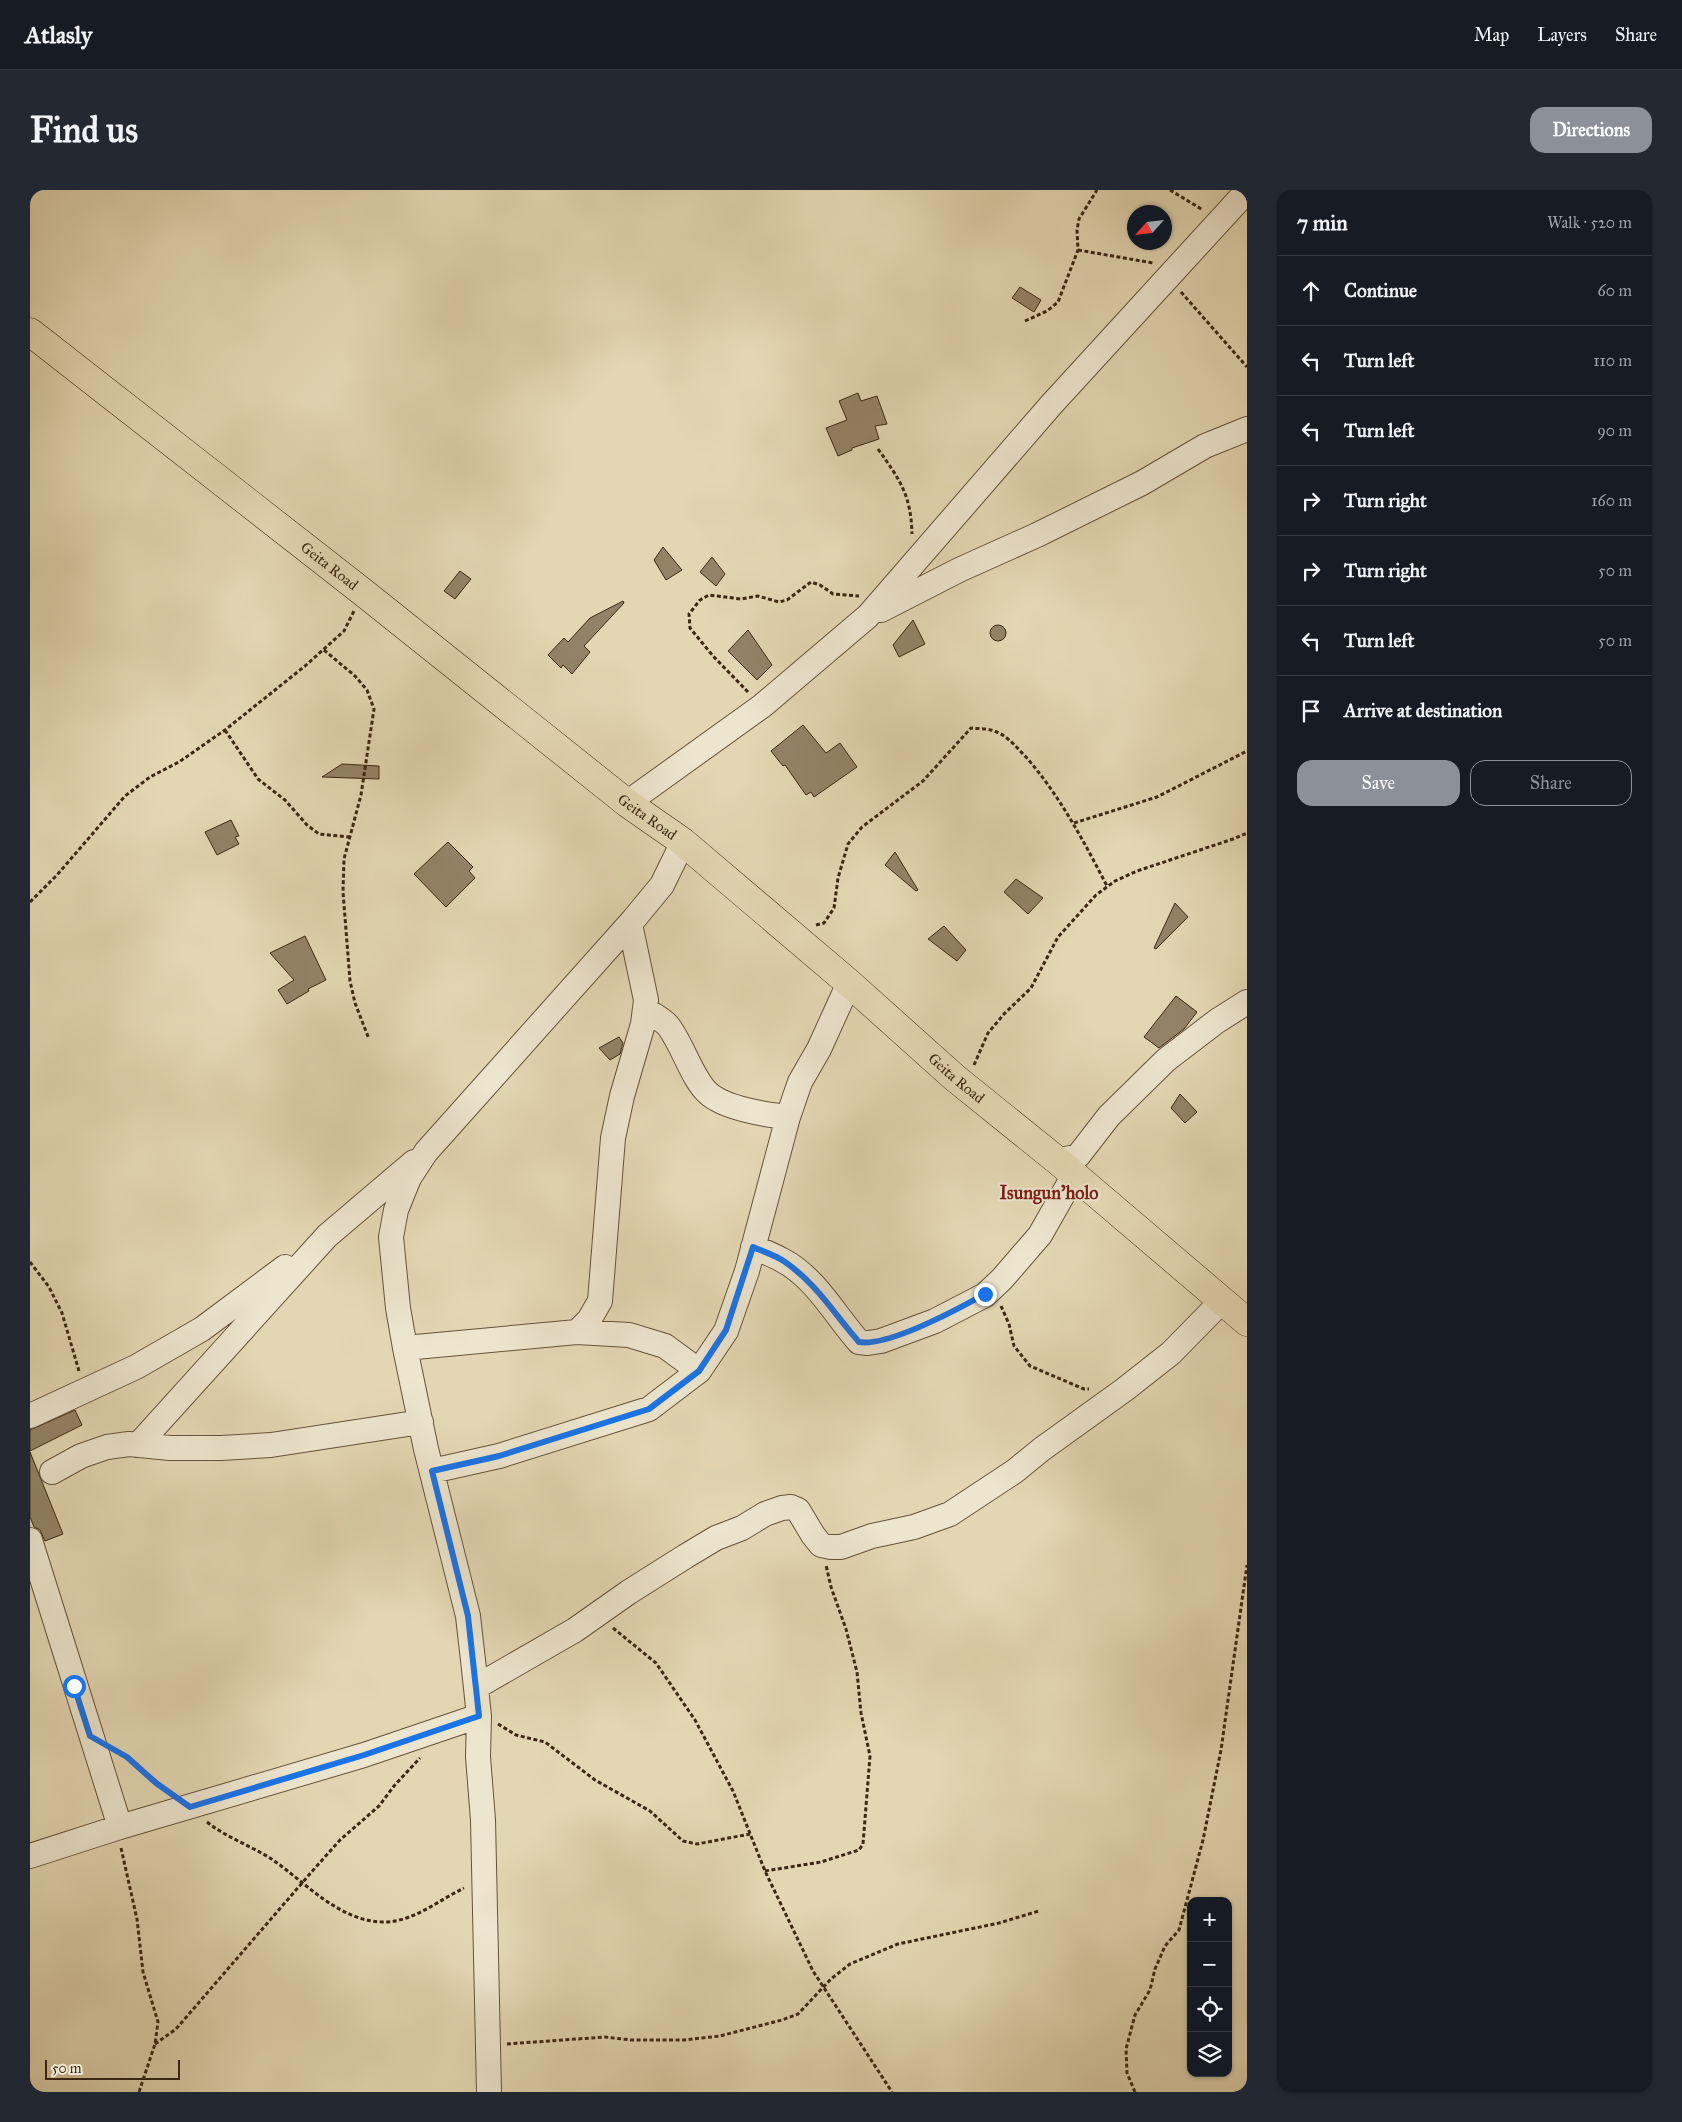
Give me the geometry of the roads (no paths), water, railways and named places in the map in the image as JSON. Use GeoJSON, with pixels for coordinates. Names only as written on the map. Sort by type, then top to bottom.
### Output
{"type":"FeatureCollection","features":[{"type":"Feature","properties":{"kind":"highway","name":"Geita Road"},"geometry":{"type":"LineString","coordinates":[[30,332],[364,593],[627,803],[683,842],[849,983],[955,1078],[1066,1168],[1247,1322]]}},
{"type":"Feature","properties":{"kind":"street"},"geometry":{"type":"LineString","coordinates":[[627,803],[762,706],[866,605],[912,567],[971,495],[1247,191]]}},
{"type":"Feature","properties":{"kind":"street"},"geometry":{"type":"LineString","coordinates":[[866,605],[959,570],[1037,535],[1142,483],[1205,446],[1247,429]]}},
{"type":"Feature","properties":{"kind":"street"},"geometry":{"type":"LineString","coordinates":[[30,1416],[136,1367],[202,1329],[327,1236],[426,1152],[630,924],[662,885],[683,842]]}},
{"type":"Feature","properties":{"kind":"street"},"geometry":{"type":"LineString","coordinates":[[577,1332],[589,1320],[600,1301],[613,1138],[622,1096],[643,1024],[645,1009],[646,1000],[630,924]]}},
{"type":"Feature","properties":{"kind":"street"},"geometry":{"type":"LineString","coordinates":[[432,1471],[499,1456],[649,1409],[699,1371],[726,1330],[753,1247],[788,1117],[800,1082],[819,1049],[849,983]]}},
{"type":"Feature","properties":{"kind":"street"},"geometry":{"type":"LineString","coordinates":[[753,1247],[783,1260],[801,1273],[814,1286],[859,1342],[881,1341],[935,1321],[985,1294],[1040,1235],[1066,1168],[1078,1156],[1109,1116],[1166,1060],[1217,1021],[1247,1002]]}},
{"type":"Feature","properties":{"kind":"street"},"geometry":{"type":"LineString","coordinates":[[645,1009],[668,1026],[682,1048],[696,1079],[708,1094],[741,1108],[765,1115],[788,1117]]}},
{"type":"Feature","properties":{"kind":"street"},"geometry":{"type":"LineString","coordinates":[[426,1152],[409,1178],[396,1210],[391,1237],[404,1348],[420,1422],[468,1616],[479,1716],[478,1757],[485,1879],[488,2092]]}},
{"type":"Feature","properties":{"kind":"street"},"geometry":{"type":"LineString","coordinates":[[138,1445],[327,1236]]}},
{"type":"Feature","properties":{"kind":"street"},"geometry":{"type":"LineString","coordinates":[[476,1687],[575,1630],[716,1538],[742,1528],[765,1514],[782,1508],[791,1507],[798,1510],[821,1545],[841,1547],[872,1536],[914,1527],[950,1514],[1016,1471],[1042,1448],[1124,1390],[1171,1353],[1222,1301]]}},
{"type":"Feature","properties":{"kind":"street"},"geometry":{"type":"LineString","coordinates":[[404,1348],[577,1332],[629,1336],[665,1346],[699,1371]]}},
{"type":"Feature","properties":{"kind":"street"},"geometry":{"type":"LineString","coordinates":[[52,1472],[81,1456],[107,1447],[138,1445],[170,1448],[221,1448],[271,1445],[420,1422]]}},
{"type":"Feature","properties":{"kind":"street"},"geometry":{"type":"LineString","coordinates":[[30,1540],[120,1827]]}},
{"type":"Feature","properties":{"kind":"street"},"geometry":{"type":"LineString","coordinates":[[30,1856],[120,1827],[364,1755],[479,1716]]}},
{"type":"Feature","properties":{"kind":"district","name":"Isungun'holo"},"geometry":{"type":"Point","coordinates":[1049,1193]}}]}
